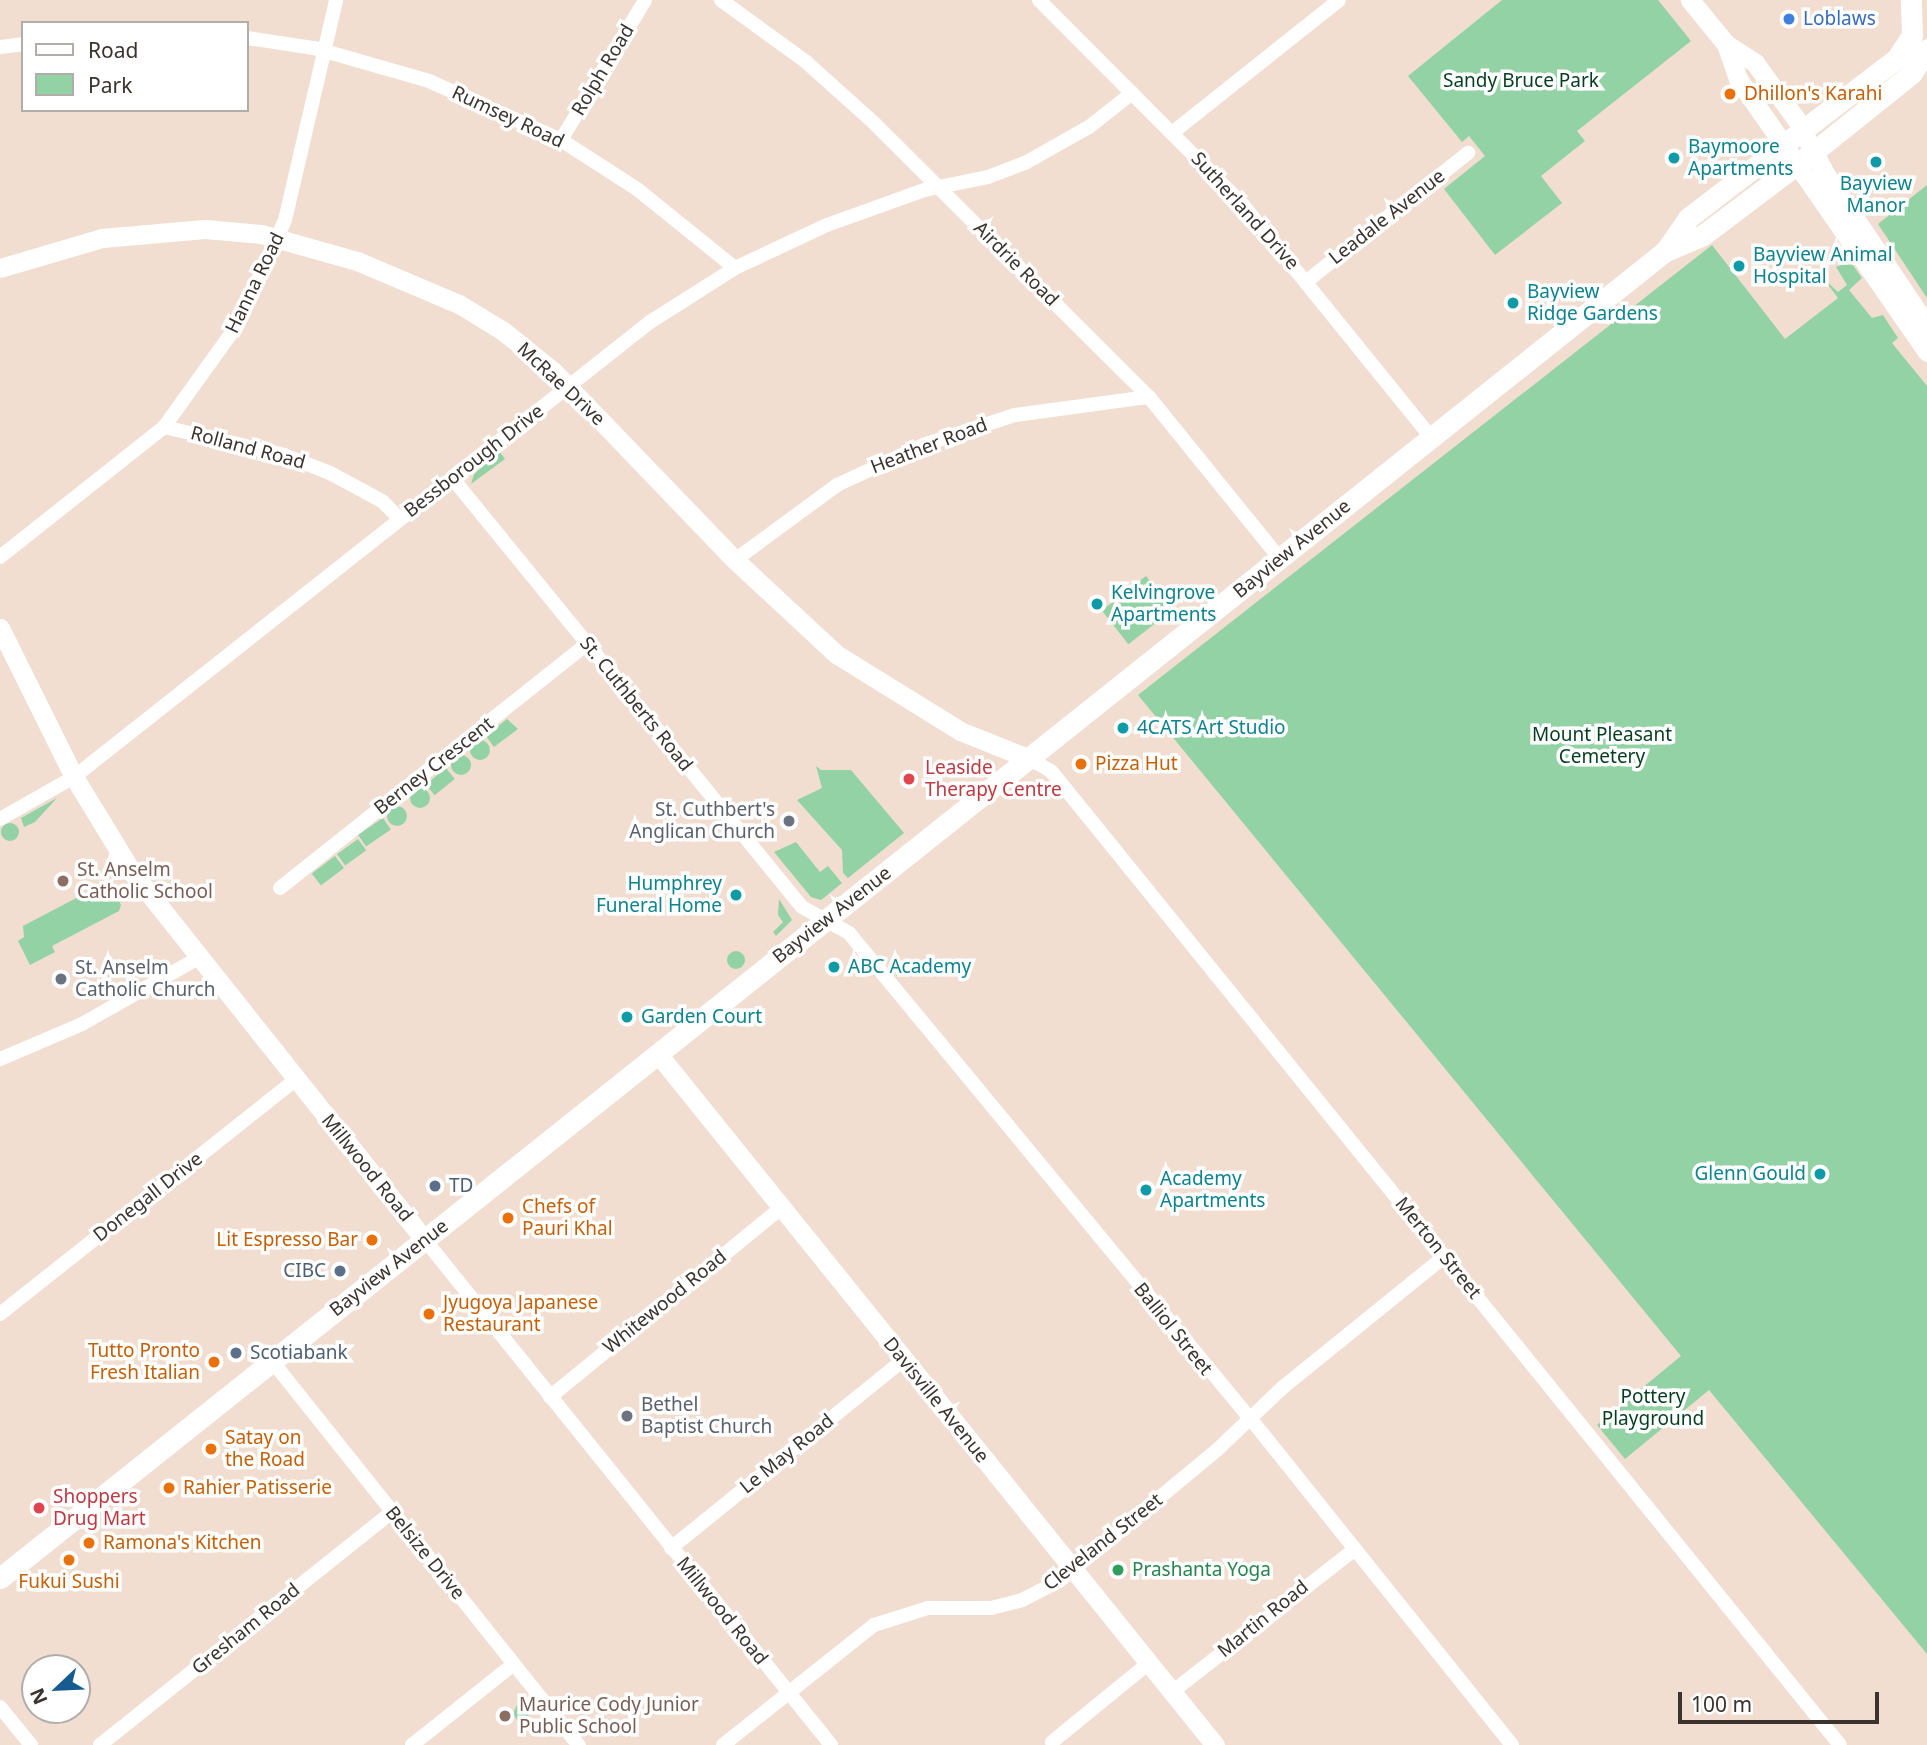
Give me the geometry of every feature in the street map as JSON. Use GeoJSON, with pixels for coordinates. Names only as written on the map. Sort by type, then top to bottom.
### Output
{"type":"FeatureCollection","features":[{"type":"Feature","properties":{"kind":"main road"},"geometry":{"type":"LineString","coordinates":[[1910,0],[1921,21],[1920,54]]}},
{"type":"Feature","properties":{"kind":"main road","name":"Bayview Avenue"},"geometry":{"type":"LineString","coordinates":[[1664,252],[1688,218],[1803,130],[1920,54]]}},
{"type":"Feature","properties":{"kind":"main road","name":"Bayview Avenue"},"geometry":{"type":"LineString","coordinates":[[0,1578],[1664,252],[1703,235],[1816,150],[1920,54]]}},
{"type":"Feature","properties":{"kind":"street","name":"Hanna Road"},"geometry":{"type":"LineString","coordinates":[[0,556],[164,427],[238,324],[278,238],[306,139],[335,0]]}},
{"type":"Feature","properties":{"kind":"street","name":"Rolph Road"},"geometry":{"type":"LineString","coordinates":[[561,140],[645,0]]}},
{"type":"Feature","properties":{"kind":"street","name":"Airdrie Road"},"geometry":{"type":"LineString","coordinates":[[721,0],[805,61],[940,188],[1149,397],[1280,559]]}},
{"type":"Feature","properties":{"kind":"street","name":"Sutherland Drive"},"geometry":{"type":"LineString","coordinates":[[1040,0],[1243,205],[1432,438]]}},
{"type":"Feature","properties":{"kind":"street"},"geometry":{"type":"LineString","coordinates":[[1172,133],[1339,0]]}},
{"type":"Feature","properties":{"kind":"street"},"geometry":{"type":"LineString","coordinates":[[1690,0],[1726,44],[1755,63],[1803,130],[1816,150],[1826,175],[1867,251],[1927,352]]}},
{"type":"Feature","properties":{"kind":"street","name":"Rumsey Road"},"geometry":{"type":"LineString","coordinates":[[248,38],[324,51],[429,81],[561,140],[637,189],[735,268]]}},
{"type":"Feature","properties":{"kind":"street"},"geometry":{"type":"LineString","coordinates":[[0,47],[21,44]]}},
{"type":"Feature","properties":{"kind":"street"},"geometry":{"type":"LineString","coordinates":[[1726,44],[1738,79],[1784,146],[1927,326]]}},
{"type":"Feature","properties":{"kind":"street","name":"Bessborough Drive"},"geometry":{"type":"LineString","coordinates":[[0,819],[74,777],[650,322],[735,268],[827,225],[1025,163],[1089,127],[1132,93]]}},
{"type":"Feature","properties":{"kind":"street","name":"Leadale Avenue"},"geometry":{"type":"LineString","coordinates":[[1307,281],[1468,153]]}},
{"type":"Feature","properties":{"kind":"street","name":"McRae Drive"},"geometry":{"type":"LineString","coordinates":[[0,268],[52,249],[148,232],[205,229],[278,238],[357,261],[459,304],[503,331],[568,386],[735,560],[836,654],[887,690],[960,731],[1030,759]]}},
{"type":"Feature","properties":{"kind":"street","name":"Heather Road"},"geometry":{"type":"LineString","coordinates":[[735,560],[836,485],[923,445],[1015,415],[1149,397]]}},
{"type":"Feature","properties":{"kind":"street","name":"Rolland Road"},"geometry":{"type":"LineString","coordinates":[[164,427],[284,455],[330,472],[382,501],[400,519]]}},
{"type":"Feature","properties":{"kind":"street","name":"St. Cuthberts Road"},"geometry":{"type":"LineString","coordinates":[[453,479],[802,907],[826,920]]}},
{"type":"Feature","properties":{"kind":"street","name":"Millwood Road"},"geometry":{"type":"LineString","coordinates":[[0,628],[74,777],[132,872],[295,1080],[831,1745]]}},
{"type":"Feature","properties":{"kind":"street","name":"Berney Crescent"},"geometry":{"type":"LineString","coordinates":[[280,888],[587,644]]}},
{"type":"Feature","properties":{"kind":"street","name":"Merton Street"},"geometry":{"type":"LineString","coordinates":[[1030,759],[1051,771],[1840,1745]]}},
{"type":"Feature","properties":{"kind":"street","name":"Balliol Street"},"geometry":{"type":"LineString","coordinates":[[826,920],[849,933],[1250,1419],[1512,1745]]}},
{"type":"Feature","properties":{"kind":"street"},"geometry":{"type":"LineString","coordinates":[[0,1059],[82,1024],[198,958]]}},
{"type":"Feature","properties":{"kind":"street","name":"Davisville Avenue"},"geometry":{"type":"LineString","coordinates":[[658,1054],[1215,1745]]}},
{"type":"Feature","properties":{"kind":"street","name":"Donegall Drive"},"geometry":{"type":"LineString","coordinates":[[0,1314],[295,1080]]}},
{"type":"Feature","properties":{"kind":"street","name":"Whitewood Road"},"geometry":{"type":"LineString","coordinates":[[550,1396],[781,1208]]}},
{"type":"Feature","properties":{"kind":"street","name":"Cleveland Street"},"geometry":{"type":"LineString","coordinates":[[723,1745],[857,1637],[890,1618],[928,1608],[991,1608],[1022,1600],[1075,1569],[1444,1257]]}},
{"type":"Feature","properties":{"kind":"street","name":"Le May Road"},"geometry":{"type":"LineString","coordinates":[[670,1548],[903,1360]]}},
{"type":"Feature","properties":{"kind":"street","name":"Belsize Drive"},"geometry":{"type":"LineString","coordinates":[[272,1361],[579,1745]]}},
{"type":"Feature","properties":{"kind":"street","name":"Gresham Road"},"geometry":{"type":"LineString","coordinates":[[100,1745],[392,1512]]}},
{"type":"Feature","properties":{"kind":"street","name":"Martin Road"},"geometry":{"type":"LineString","coordinates":[[1172,1692],[1355,1549]]}},
{"type":"Feature","properties":{"kind":"street"},"geometry":{"type":"LineString","coordinates":[[1052,1742],[1149,1663]]}},
{"type":"Feature","properties":{"kind":"street"},"geometry":{"type":"LineString","coordinates":[[412,1745],[514,1664]]}},
{"type":"Feature","properties":{"kind":"street"},"geometry":{"type":"LineString","coordinates":[[0,1707],[30,1745]]}},
{"type":"Feature","properties":{"kind":"green space","name":"Sandy Bruce Park"},"geometry":{"type":"Polygon","coordinates":[[[1502,0],[1658,0],[1691,41],[1577,131],[1585,141],[1541,176],[1562,203],[1495,255],[1444,189],[1485,156],[1469,136],[1462,142],[1408,76],[1502,0]]]}},
{"type":"Feature","properties":{"kind":"green space"},"geometry":{"type":"Polygon","coordinates":[[[1927,185],[1927,298],[1878,224],[1927,185]]]}},
{"type":"Feature","properties":{"kind":"green space","name":"Mount Pleasant Cemetery"},"geometry":{"type":"Polygon","coordinates":[[[1712,245],[1785,339],[1838,298],[1823,278],[1838,292],[1847,285],[1836,267],[1850,261],[1862,278],[1849,290],[1872,318],[1883,315],[1898,338],[1892,343],[1927,386],[1927,1654],[1709,1390],[1625,1459],[1597,1425],[1681,1356],[1138,695],[1712,245]]]}},
{"type":"Feature","properties":{"kind":"green space"},"geometry":{"type":"Polygon","coordinates":[[[500,452],[505,459],[471,484],[474,474],[500,452]]]}},
{"type":"Feature","properties":{"kind":"green space"},"geometry":{"type":"Polygon","coordinates":[[[1146,576],[1172,610],[1128,644],[1102,610],[1146,576]]]}},
{"type":"Feature","properties":{"kind":"green space"},"geometry":{"type":"Polygon","coordinates":[[[507,719],[518,729],[494,747],[486,736],[507,719]]]}},
{"type":"Feature","properties":{"kind":"green space"},"geometry":{"type":"Polygon","coordinates":[[[480,740],[487,743],[490,750],[487,757],[480,760],[473,757],[470,750],[473,743],[480,740]]]}},
{"type":"Feature","properties":{"kind":"green space"},"geometry":{"type":"Polygon","coordinates":[[[461,755],[468,758],[471,765],[468,772],[461,775],[454,772],[451,765],[454,758],[461,755]]]}},
{"type":"Feature","properties":{"kind":"green space"},"geometry":{"type":"Polygon","coordinates":[[[816,766],[821,770],[851,770],[904,833],[848,878],[843,873],[842,850],[797,800],[822,788],[816,766]]]}},
{"type":"Feature","properties":{"kind":"green space"},"geometry":{"type":"Polygon","coordinates":[[[446,768],[455,779],[435,795],[426,784],[446,768]]]}},
{"type":"Feature","properties":{"kind":"green space"},"geometry":{"type":"Polygon","coordinates":[[[420,788],[427,791],[430,798],[427,805],[420,808],[413,805],[410,798],[413,791],[420,788]]]}},
{"type":"Feature","properties":{"kind":"green space"},"geometry":{"type":"Polygon","coordinates":[[[57,798],[35,822],[24,827],[21,818],[57,798]]]}},
{"type":"Feature","properties":{"kind":"green space"},"geometry":{"type":"Polygon","coordinates":[[[397,806],[404,809],[407,816],[404,823],[397,826],[390,823],[387,816],[390,809],[397,806]]]}},
{"type":"Feature","properties":{"kind":"green space"},"geometry":{"type":"Polygon","coordinates":[[[383,818],[391,830],[366,846],[358,835],[383,818]]]}},
{"type":"Feature","properties":{"kind":"green space"},"geometry":{"type":"Polygon","coordinates":[[[10,823],[16,826],[19,832],[16,838],[10,841],[4,838],[1,832],[4,826],[10,823]]]}},
{"type":"Feature","properties":{"kind":"green space"},"geometry":{"type":"Polygon","coordinates":[[[358,839],[366,850],[345,866],[337,854],[358,839]]]}},
{"type":"Feature","properties":{"kind":"green space"},"geometry":{"type":"Polygon","coordinates":[[[796,842],[820,872],[828,866],[842,883],[821,900],[811,897],[774,852],[796,842]]]}},
{"type":"Feature","properties":{"kind":"green space"},"geometry":{"type":"Polygon","coordinates":[[[335,856],[344,868],[321,885],[312,873],[335,856]]]}},
{"type":"Feature","properties":{"kind":"green space"},"geometry":{"type":"Polygon","coordinates":[[[103,884],[112,887],[121,905],[119,911],[52,946],[55,952],[30,965],[18,941],[24,937],[23,926],[103,884]]]}},
{"type":"Feature","properties":{"kind":"green space"},"geometry":{"type":"Polygon","coordinates":[[[779,899],[792,920],[776,936],[773,932],[783,922],[778,915],[779,899]]]}},
{"type":"Feature","properties":{"kind":"green space"},"geometry":{"type":"Polygon","coordinates":[[[736,951],[742,954],[745,960],[742,966],[736,969],[730,966],[727,960],[730,954],[736,951]]]}},
{"type":"Feature","properties":{"kind":"green space"},"geometry":{"type":"Polygon","coordinates":[[[519,1700],[533,1723],[524,1731],[513,1714],[519,1700]]]}},
{"type":"Feature","properties":{"kind":"place","name":"Loblaws"},"geometry":{"type":"Point","coordinates":[1789,19]}},
{"type":"Feature","properties":{"kind":"place","name":"Dhillon's Karahi"},"geometry":{"type":"Point","coordinates":[1730,94]}},
{"type":"Feature","properties":{"kind":"place","name":"Baymoore Apartments"},"geometry":{"type":"Point","coordinates":[1674,158]}},
{"type":"Feature","properties":{"kind":"place","name":"Bayview Manor"},"geometry":{"type":"Point","coordinates":[1876,162]}},
{"type":"Feature","properties":{"kind":"place","name":"Bayview Animal Hospital"},"geometry":{"type":"Point","coordinates":[1739,266]}},
{"type":"Feature","properties":{"kind":"place","name":"Bayview Ridge Gardens"},"geometry":{"type":"Point","coordinates":[1513,303]}},
{"type":"Feature","properties":{"kind":"place","name":"Kelvingrove Apartments"},"geometry":{"type":"Point","coordinates":[1097,604]}},
{"type":"Feature","properties":{"kind":"place","name":"4CATS Art Studio"},"geometry":{"type":"Point","coordinates":[1123,728]}},
{"type":"Feature","properties":{"kind":"place","name":"Pizza Hut"},"geometry":{"type":"Point","coordinates":[1081,764]}},
{"type":"Feature","properties":{"kind":"place","name":"Leaside Therapy Centre"},"geometry":{"type":"Point","coordinates":[909,779]}},
{"type":"Feature","properties":{"kind":"place","name":"St. Cuthbert's Anglican Church"},"geometry":{"type":"Point","coordinates":[789,821]}},
{"type":"Feature","properties":{"kind":"place","name":"St. Anselm Catholic School"},"geometry":{"type":"Point","coordinates":[63,881]}},
{"type":"Feature","properties":{"kind":"place","name":"Humphrey Funeral Home"},"geometry":{"type":"Point","coordinates":[736,895]}},
{"type":"Feature","properties":{"kind":"place","name":"ABC Academy"},"geometry":{"type":"Point","coordinates":[834,967]}},
{"type":"Feature","properties":{"kind":"place","name":"St. Anselm Catholic Church"},"geometry":{"type":"Point","coordinates":[61,979]}},
{"type":"Feature","properties":{"kind":"place","name":"Garden Court"},"geometry":{"type":"Point","coordinates":[627,1017]}},
{"type":"Feature","properties":{"kind":"place","name":"Glenn Gould"},"geometry":{"type":"Point","coordinates":[1820,1174]}},
{"type":"Feature","properties":{"kind":"place","name":"TD"},"geometry":{"type":"Point","coordinates":[435,1186]}},
{"type":"Feature","properties":{"kind":"place","name":"Academy Apartments"},"geometry":{"type":"Point","coordinates":[1146,1190]}},
{"type":"Feature","properties":{"kind":"place","name":"Chefs of Pauri Khal"},"geometry":{"type":"Point","coordinates":[508,1218]}},
{"type":"Feature","properties":{"kind":"place","name":"Lit Espresso Bar"},"geometry":{"type":"Point","coordinates":[372,1240]}},
{"type":"Feature","properties":{"kind":"place","name":"CIBC"},"geometry":{"type":"Point","coordinates":[340,1271]}},
{"type":"Feature","properties":{"kind":"place","name":"Jyugoya Japanese Restaurant"},"geometry":{"type":"Point","coordinates":[429,1314]}},
{"type":"Feature","properties":{"kind":"place","name":"Scotiabank"},"geometry":{"type":"Point","coordinates":[236,1353]}},
{"type":"Feature","properties":{"kind":"place","name":"Tutto Pronto Fresh Italian"},"geometry":{"type":"Point","coordinates":[214,1362]}},
{"type":"Feature","properties":{"kind":"place","name":"Bethel Baptist Church"},"geometry":{"type":"Point","coordinates":[627,1416]}},
{"type":"Feature","properties":{"kind":"place","name":"Satay on the Road"},"geometry":{"type":"Point","coordinates":[211,1449]}},
{"type":"Feature","properties":{"kind":"place","name":"Rahier Patisserie"},"geometry":{"type":"Point","coordinates":[169,1488]}},
{"type":"Feature","properties":{"kind":"place","name":"Shoppers Drug Mart"},"geometry":{"type":"Point","coordinates":[39,1508]}},
{"type":"Feature","properties":{"kind":"place","name":"Ramona's Kitchen"},"geometry":{"type":"Point","coordinates":[89,1543]}},
{"type":"Feature","properties":{"kind":"place","name":"Fukui Sushi"},"geometry":{"type":"Point","coordinates":[69,1560]}},
{"type":"Feature","properties":{"kind":"place","name":"Prashanta Yoga"},"geometry":{"type":"Point","coordinates":[1118,1570]}},
{"type":"Feature","properties":{"kind":"place","name":"Maurice Cody Junior Public School"},"geometry":{"type":"Point","coordinates":[505,1716]}},
{"type":"Feature","properties":{"kind":"park label","name":"Pottery Playground"},"geometry":{"type":"Point","coordinates":[1653,1408]}}]}
